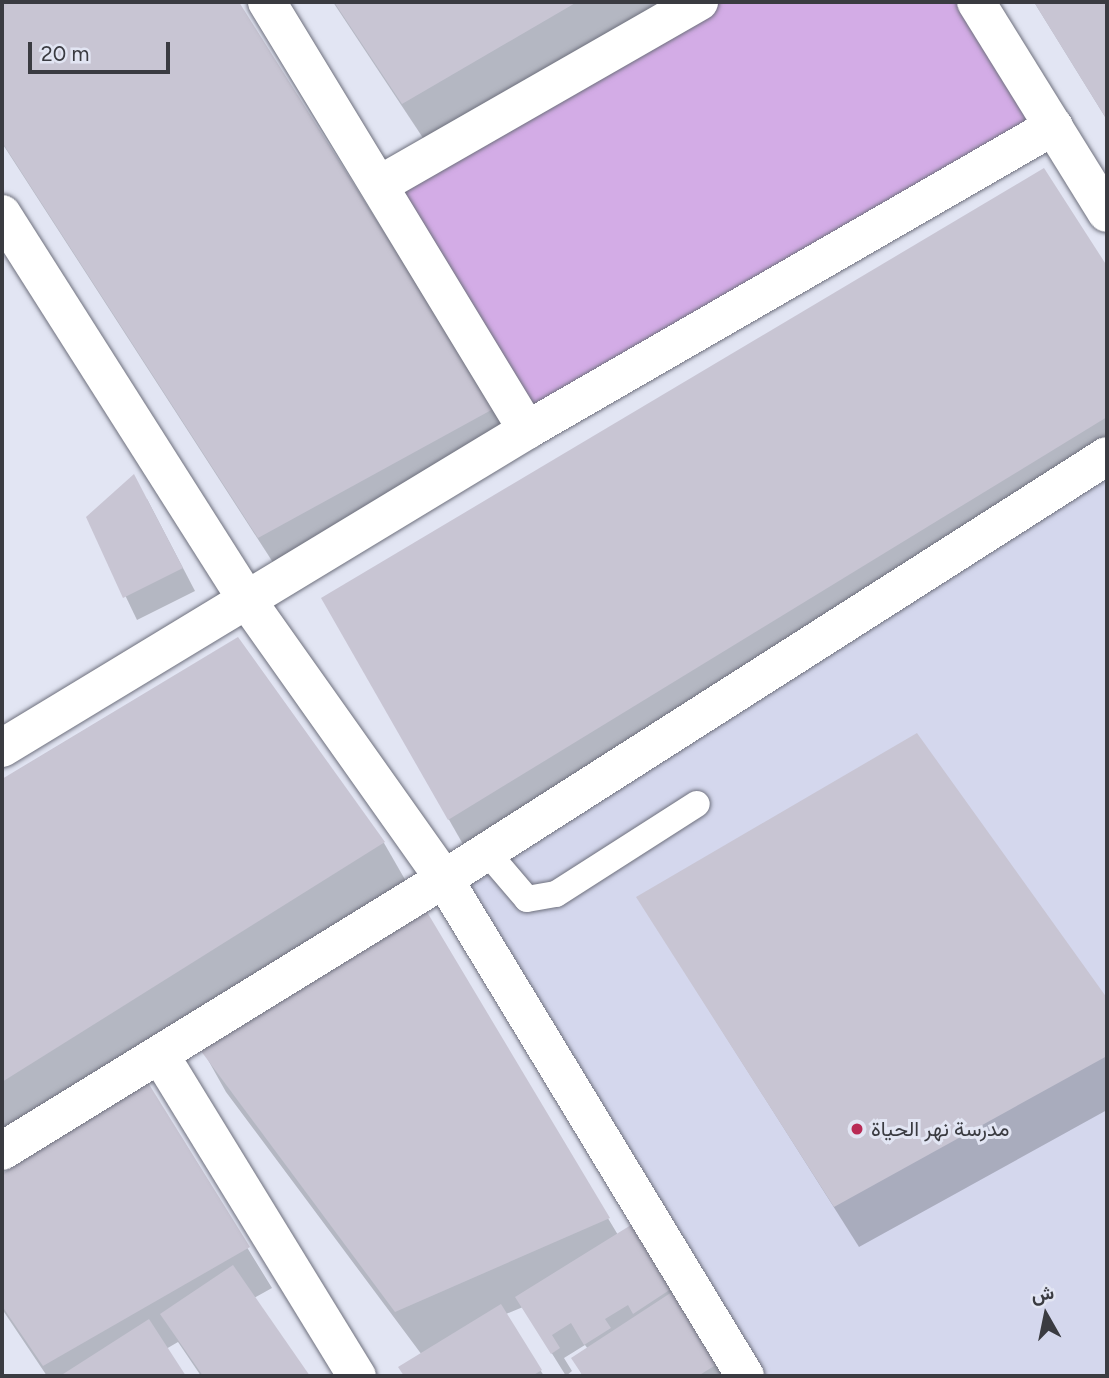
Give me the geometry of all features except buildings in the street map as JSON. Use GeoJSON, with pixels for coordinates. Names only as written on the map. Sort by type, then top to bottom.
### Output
{"type":"FeatureCollection","features":[{"type":"Feature","properties":{"kind":"street"},"geometry":{"type":"LineString","coordinates":[[267,2],[527,430]]}},
{"type":"Feature","properties":{"kind":"street"},"geometry":{"type":"LineString","coordinates":[[379,185],[699,2]]}},
{"type":"Feature","properties":{"kind":"street"},"geometry":{"type":"LineString","coordinates":[[976,2],[1107,213]]}},
{"type":"Feature","properties":{"kind":"street"},"geometry":{"type":"LineString","coordinates":[[2,748],[527,430],[1054,127]]}},
{"type":"Feature","properties":{"kind":"street"},"geometry":{"type":"LineString","coordinates":[[2,214],[246,599],[444,879],[746,1376]]}},
{"type":"Feature","properties":{"kind":"street"},"geometry":{"type":"LineString","coordinates":[[2,1151],[444,879],[1107,456]]}},
{"type":"Feature","properties":{"kind":"street"},"geometry":{"type":"LineString","coordinates":[[160,1055],[357,1376]]}},
{"type":"Feature","properties":{"kind":"lane"},"geometry":{"type":"LineString","coordinates":[[486,851],[527,899],[556,894],[697,804]]}},
{"type":"Feature","properties":{"kind":"shaded area"},"geometry":{"type":"Polygon","coordinates":[[[700,2],[976,2],[1053,126],[527,429],[380,185],[700,2]]]}},
{"type":"Feature","properties":{"kind":"shaded area","name":"مدرسة نهر الحياة"},"geometry":{"type":"Polygon","coordinates":[[[1107,466],[1107,1376],[754,1376],[459,882],[1107,466]]]}},
{"type":"Feature","properties":{"kind":"place","name":"مدرسة نهر الحياة"},"geometry":{"type":"Point","coordinates":[857,1129]}}]}
